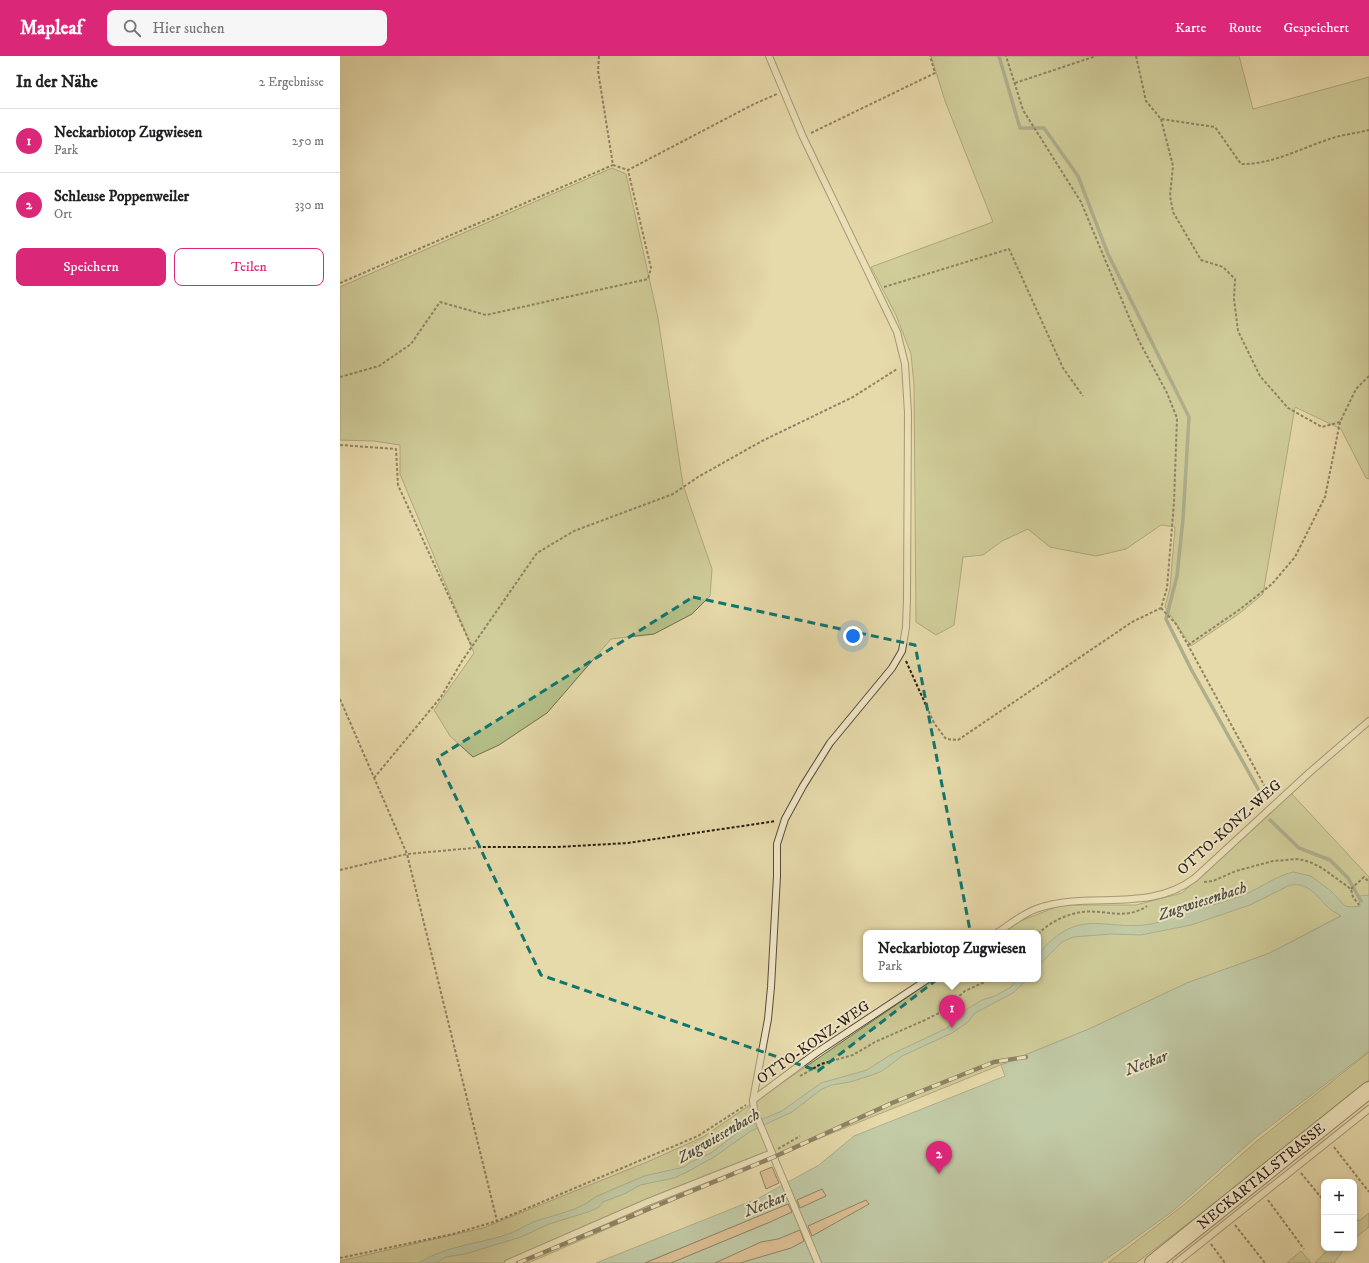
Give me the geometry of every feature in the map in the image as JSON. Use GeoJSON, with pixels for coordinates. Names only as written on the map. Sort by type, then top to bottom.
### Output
{"type":"FeatureCollection","features":[{"type":"Feature","properties":{"kind":"main road","name":"NECKARTALSTRASSE"},"geometry":{"type":"LineString","coordinates":[[1153,1263],[1369,1090]]}},
{"type":"Feature","properties":{"kind":"lane"},"geometry":{"type":"LineString","coordinates":[[769,56],[803,138],[876,290],[898,332],[905,364],[908,413],[907,598],[906,627],[902,651],[892,668],[830,743],[803,786],[786,819],[777,844],[777,876],[768,1019],[753,1100],[754,1110],[818,1263]]}},
{"type":"Feature","properties":{"kind":"lane","name":"OTTO-KONZ-WEG"},"geometry":{"type":"LineString","coordinates":[[1002,930],[1035,909],[1055,904],[1154,897],[1179,889],[1189,883],[1369,721]]}},
{"type":"Feature","properties":{"kind":"lane","name":"OTTO-KONZ-WEG"},"geometry":{"type":"LineString","coordinates":[[753,1100],[816,1053],[923,982]]}},
{"type":"Feature","properties":{"kind":"lane"},"geometry":{"type":"LineString","coordinates":[[1176,1263],[1369,1109]]}},
{"type":"Feature","properties":{"kind":"lane"},"geometry":{"type":"LineString","coordinates":[[508,1263],[648,1202],[772,1153]]}},
{"type":"Feature","properties":{"kind":"path"},"geometry":{"type":"LineString","coordinates":[[599,56],[598,71],[613,165]]}},
{"type":"Feature","properties":{"kind":"path"},"geometry":{"type":"LineString","coordinates":[[803,138],[936,74],[930,56]]}},
{"type":"Feature","properties":{"kind":"path"},"geometry":{"type":"LineString","coordinates":[[1006,56],[1023,110],[1081,202],[1139,341],[1167,393],[1177,418],[1174,502],[1166,588],[1161,608]]}},
{"type":"Feature","properties":{"kind":"path"},"geometry":{"type":"LineString","coordinates":[[1015,83],[1096,56]]}},
{"type":"Feature","properties":{"kind":"path"},"geometry":{"type":"LineString","coordinates":[[1136,56],[1146,102],[1161,119],[1172,166],[1170,196],[1173,212],[1201,260],[1223,266],[1235,279],[1234,299],[1238,331],[1260,376],[1288,408],[1322,427],[1340,422]]}},
{"type":"Feature","properties":{"kind":"path"},"geometry":{"type":"LineString","coordinates":[[340,283],[613,165],[628,170],[754,104],[783,92]]}},
{"type":"Feature","properties":{"kind":"path"},"geometry":{"type":"LineString","coordinates":[[1161,119],[1215,127],[1241,164],[1252,164],[1304,149],[1335,138],[1369,130]]}},
{"type":"Feature","properties":{"kind":"path"},"geometry":{"type":"LineString","coordinates":[[340,377],[379,366],[411,344],[440,302],[486,315],[648,279],[652,268],[628,170]]}},
{"type":"Feature","properties":{"kind":"path"},"geometry":{"type":"LineString","coordinates":[[876,290],[1009,249],[1063,368],[1083,396]]}},
{"type":"Feature","properties":{"kind":"path"},"geometry":{"type":"LineString","coordinates":[[374,778],[441,698],[472,647],[537,553],[574,531],[673,494],[698,477],[762,441],[853,397],[905,364]]}},
{"type":"Feature","properties":{"kind":"path"},"geometry":{"type":"LineString","coordinates":[[1188,645],[1239,610],[1272,584],[1295,557],[1325,497],[1340,422],[1356,389],[1369,376]]}},
{"type":"Feature","properties":{"kind":"path"},"geometry":{"type":"LineString","coordinates":[[340,445],[396,449],[398,485],[472,647]]}},
{"type":"Feature","properties":{"kind":"path"},"geometry":{"type":"LineString","coordinates":[[1161,608],[1166,611],[1188,645],[1274,805]]}},
{"type":"Feature","properties":{"kind":"path"},"geometry":{"type":"LineString","coordinates":[[902,651],[934,723],[946,739],[958,740],[1132,622],[1161,608]]}},
{"type":"Feature","properties":{"kind":"path"},"geometry":{"type":"LineString","coordinates":[[340,699],[407,854],[497,1221]]}},
{"type":"Feature","properties":{"kind":"path"},"geometry":{"type":"LineString","coordinates":[[340,870],[407,854],[484,847],[557,847],[628,843],[786,819]]}},
{"type":"Feature","properties":{"kind":"path"},"geometry":{"type":"LineString","coordinates":[[1189,883],[1213,881],[1236,871],[1273,862],[1298,859],[1310,862],[1322,868],[1351,889],[1359,905]]}},
{"type":"Feature","properties":{"kind":"path"},"geometry":{"type":"LineString","coordinates":[[1351,889],[1364,877],[1369,882]]}},
{"type":"Feature","properties":{"kind":"path"},"geometry":{"type":"LineString","coordinates":[[1041,932],[1056,919],[1082,912],[1134,913],[1150,904],[1154,897]]}},
{"type":"Feature","properties":{"kind":"path"},"geometry":{"type":"LineString","coordinates":[[796,1078],[821,1064],[853,1055],[876,1042],[941,1012],[965,991],[984,982]]}},
{"type":"Feature","properties":{"kind":"path"},"geometry":{"type":"LineString","coordinates":[[340,1258],[453,1234],[497,1221],[698,1136],[753,1100]]}},
{"type":"Feature","properties":{"kind":"path"},"geometry":{"type":"LineString","coordinates":[[772,1153],[800,1136]]}},
{"type":"Feature","properties":{"kind":"path"},"geometry":{"type":"LineString","coordinates":[[1329,1141],[1369,1192]]}},
{"type":"Feature","properties":{"kind":"path"},"geometry":{"type":"LineString","coordinates":[[1296,1167],[1321,1197]]}},
{"type":"Feature","properties":{"kind":"path"},"geometry":{"type":"LineString","coordinates":[[1263,1193],[1304,1249]]}},
{"type":"Feature","properties":{"kind":"path"},"geometry":{"type":"LineString","coordinates":[[1230,1220],[1266,1263]]}},
{"type":"Feature","properties":{"kind":"path"},"geometry":{"type":"LineString","coordinates":[[1207,1238],[1225,1263]]}},
{"type":"Feature","properties":{"kind":"highlighted area"},"geometry":{"type":"Polygon","coordinates":[[[693,597],[915,645],[974,951],[818,1071],[541,975],[437,758],[693,597]]]}},
{"type":"Feature","properties":{"kind":"green space"},"geometry":{"type":"Polygon","coordinates":[[[931,56],[1239,56],[1253,109],[1369,77],[1369,479],[1366,478],[1341,429],[1295,407],[1263,594],[1240,613],[1191,646],[1165,607],[1170,588],[1175,527],[1161,525],[1126,549],[1096,556],[1050,547],[1028,529],[1002,541],[983,555],[963,557],[954,625],[936,635],[916,622],[914,385],[911,354],[896,315],[871,267],[993,222],[945,101],[931,56]]]}},
{"type":"Feature","properties":{"kind":"green space"},"geometry":{"type":"Polygon","coordinates":[[[612,168],[626,174],[658,318],[683,485],[712,569],[710,596],[692,614],[654,634],[611,639],[547,713],[499,745],[473,757],[450,736],[434,710],[474,653],[400,474],[400,445],[374,441],[340,440],[340,287],[612,168]]]}},
{"type":"Feature","properties":{"kind":"green space"},"geometry":{"type":"Polygon","coordinates":[[[1291,793],[1369,877],[1369,901],[1270,953],[1187,983],[1089,1029],[783,1153],[528,1263],[340,1263],[340,1261],[483,1228],[647,1162],[703,1137],[930,982],[1041,982],[1041,930],[1006,930],[1018,922],[1061,905],[1136,905],[1182,893],[1291,793]]]}},
{"type":"Feature","properties":{"kind":"green space"},"geometry":{"type":"Polygon","coordinates":[[[1369,1052],[1369,1080],[1206,1210],[1136,1263],[1108,1263],[1185,1204],[1257,1141],[1369,1052]]]}},
{"type":"Feature","properties":{"kind":"green space"},"geometry":{"type":"Polygon","coordinates":[[[1369,1213],[1369,1227],[1357,1237],[1357,1219],[1359,1221],[1369,1213]]]}},
{"type":"Feature","properties":{"kind":"green space"},"geometry":{"type":"Polygon","coordinates":[[[1301,1251],[1311,1263],[1287,1263],[1301,1251]]]}},
{"type":"Feature","properties":{"kind":"green space"},"geometry":{"type":"Polygon","coordinates":[[[1326,1251],[1343,1251],[1334,1263],[1315,1263],[1326,1251]]]}},
{"type":"Feature","properties":{"kind":"water","name":"Neckar"},"geometry":{"type":"Polygon","coordinates":[[[1293,872],[1311,876],[1331,891],[1345,906],[1360,906],[1359,896],[1369,895],[1369,1051],[1255,1138],[1173,1211],[1101,1263],[671,1263],[770,1222],[766,1214],[644,1263],[596,1263],[759,1198],[819,1165],[854,1136],[1005,1076],[1001,1065],[1089,1029],[1187,983],[1270,953],[1341,916],[1331,910],[1308,888],[1290,885],[1250,905],[1191,925],[1141,935],[1111,934],[1073,937],[1062,942],[1041,963],[1041,951],[1054,938],[1068,929],[1081,925],[1094,924],[1138,925],[1156,923],[1173,915],[1211,906],[1246,894],[1281,876],[1293,872]]]}},
{"type":"Feature","properties":{"kind":"water"},"geometry":{"type":"Polygon","coordinates":[[[1015,982],[1025,982],[1013,993],[975,1013],[968,1022],[952,1033],[902,1056],[882,1071],[850,1082],[832,1085],[822,1089],[792,1112],[751,1131],[714,1157],[687,1172],[674,1178],[640,1185],[626,1193],[603,1202],[599,1207],[591,1211],[549,1224],[521,1237],[465,1254],[446,1257],[436,1263],[419,1263],[441,1252],[500,1237],[535,1221],[561,1214],[583,1205],[595,1197],[644,1176],[684,1167],[689,1163],[711,1153],[748,1125],[782,1111],[821,1083],[867,1070],[890,1055],[947,1028],[967,1009],[982,1000],[995,996],[1011,987],[1015,982]]]}},
{"type":"Feature","properties":{"kind":"building"},"geometry":{"type":"Polygon","coordinates":[[[772,1167],[779,1183],[766,1189],[760,1172],[772,1167]]]}},
{"type":"Feature","properties":{"kind":"building"},"geometry":{"type":"Polygon","coordinates":[[[822,1189],[826,1196],[800,1208],[797,1200],[822,1189]]]}},
{"type":"Feature","properties":{"kind":"building"},"geometry":{"type":"Polygon","coordinates":[[[866,1200],[869,1204],[812,1236],[808,1226],[866,1200]]]}},
{"type":"Feature","properties":{"kind":"building"},"geometry":{"type":"Polygon","coordinates":[[[788,1204],[792,1212],[671,1263],[645,1263],[788,1204]]]}},
{"type":"Feature","properties":{"kind":"building"},"geometry":{"type":"Polygon","coordinates":[[[800,1230],[804,1241],[791,1248],[740,1263],[715,1263],[761,1242],[778,1239],[800,1230]]]}},
{"type":"Feature","properties":{"kind":"waterway"},"geometry":{"type":"LineString","coordinates":[[999,56],[1020,128],[1044,128],[1078,176],[1108,254],[1189,417],[1183,519],[1177,576],[1166,619],[1191,669],[1262,796]]}},
{"type":"Feature","properties":{"kind":"waterway"},"geometry":{"type":"LineString","coordinates":[[1270,820],[1299,848],[1330,860],[1348,878],[1361,901]]}},
{"type":"Feature","properties":{"kind":"railway"},"geometry":{"type":"LineString","coordinates":[[518,1263],[774,1157],[892,1103],[994,1062],[1026,1057]]}},
{"type":"Feature","properties":{"kind":"place","name":"Neckarbiotop Zugwiesen"},"geometry":{"type":"Point","coordinates":[952,1028]}},
{"type":"Feature","properties":{"kind":"place","name":"Schleuse Poppenweiler"},"geometry":{"type":"Point","coordinates":[939,1174]}},
{"type":"Feature","properties":{"kind":"water label","name":"Zugwiesenbach"},"geometry":{"type":"Point","coordinates":[1202,900]}},
{"type":"Feature","properties":{"kind":"water label","name":"Zugwiesenbach"},"geometry":{"type":"Point","coordinates":[718,1135]}}]}
